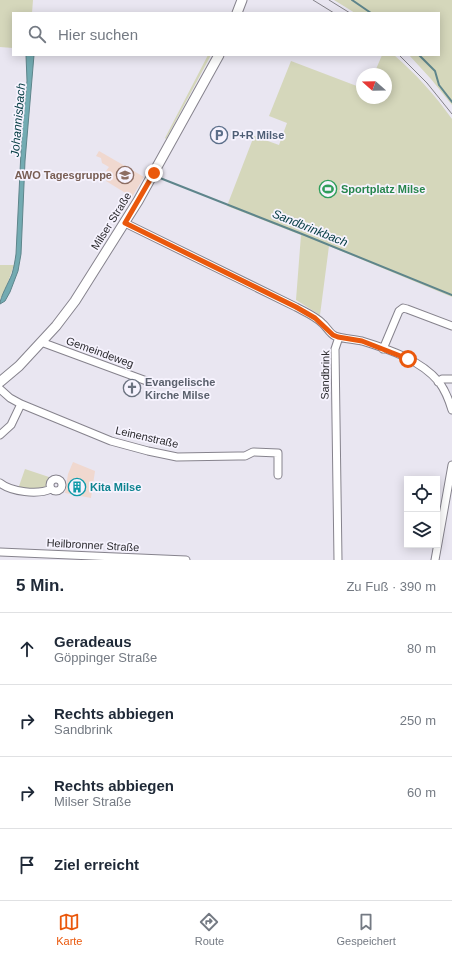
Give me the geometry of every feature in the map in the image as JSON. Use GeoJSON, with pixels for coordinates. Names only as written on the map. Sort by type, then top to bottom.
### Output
{"type":"FeatureCollection","features":[{"type":"Feature","properties":{"kind":"main road"},"geometry":{"type":"LineString","coordinates":[[238,12],[242,0]]}},
{"type":"Feature","properties":{"kind":"main road","name":"Milser Straße"},"geometry":{"type":"LineString","coordinates":[[0,382],[19,366],[67,312],[125,223],[218,56]]}},
{"type":"Feature","properties":{"kind":"street","name":"Sandbrink"},"geometry":{"type":"LineString","coordinates":[[125,223],[296,307],[315,318],[333,335],[338,337],[336,349],[338,560]]}},
{"type":"Feature","properties":{"kind":"street"},"geometry":{"type":"LineString","coordinates":[[383,349],[401,309],[407,309],[452,326]]}},
{"type":"Feature","properties":{"kind":"street"},"geometry":{"type":"LineString","coordinates":[[338,337],[362,341],[417,364],[438,382],[445,391],[452,410]]}},
{"type":"Feature","properties":{"kind":"street","name":"Gemeindeweg"},"geometry":{"type":"LineString","coordinates":[[41,342],[152,383]]}},
{"type":"Feature","properties":{"kind":"street"},"geometry":{"type":"LineString","coordinates":[[438,382],[452,379]]}},
{"type":"Feature","properties":{"kind":"street","name":"Leinenstraße"},"geometry":{"type":"LineString","coordinates":[[0,388],[10,398],[21,404],[111,441],[172,456],[245,456],[253,452],[278,452],[278,475]]}},
{"type":"Feature","properties":{"kind":"street"},"geometry":{"type":"LineString","coordinates":[[0,435],[11,425],[21,404]]}},
{"type":"Feature","properties":{"kind":"street"},"geometry":{"type":"LineString","coordinates":[[435,560],[452,465]]}},
{"type":"Feature","properties":{"kind":"street"},"geometry":{"type":"LineString","coordinates":[[0,483],[7,488],[20,491],[44,491],[51,489]]}},
{"type":"Feature","properties":{"kind":"street","name":"Heilbronner Straße"},"geometry":{"type":"LineString","coordinates":[[0,552],[186,560]]}},
{"type":"Feature","properties":{"kind":"shaded area","name":"AWO Tagesgruppe"},"geometry":{"type":"Polygon","coordinates":[[[99,151],[144,177],[132,197],[106,181],[110,174],[106,171],[109,167],[102,163],[101,158],[96,156],[99,151]]]}},
{"type":"Feature","properties":{"kind":"shaded area"},"geometry":{"type":"Polygon","coordinates":[[[73,462],[95,471],[91,498],[65,493],[68,474],[73,462]]]}},
{"type":"Feature","properties":{"kind":"green space"},"geometry":{"type":"Polygon","coordinates":[[[0,0],[33,0],[32,12],[12,12],[12,48],[0,47],[0,0]]]}},
{"type":"Feature","properties":{"kind":"green space"},"geometry":{"type":"Polygon","coordinates":[[[334,0],[452,0],[452,105],[410,56],[440,56],[440,12],[353,12],[334,0]]]}},
{"type":"Feature","properties":{"kind":"green space"},"geometry":{"type":"Polygon","coordinates":[[[207,56],[210,56],[166,139],[165,138],[207,56]]]}},
{"type":"Feature","properties":{"kind":"green space"},"geometry":{"type":"Polygon","coordinates":[[[382,56],[395,56],[425,85],[452,119],[452,297],[329,246],[320,315],[296,300],[301,235],[227,206],[254,136],[279,145],[287,123],[269,116],[291,61],[356,86],[356,104],[392,104],[392,68],[377,68],[382,56]]]}},
{"type":"Feature","properties":{"kind":"green space"},"geometry":{"type":"Polygon","coordinates":[[[0,265],[14,265],[5,291],[0,299],[0,265]]]}},
{"type":"Feature","properties":{"kind":"green space"},"geometry":{"type":"Polygon","coordinates":[[[25,469],[49,477],[43,490],[18,489],[25,469]]]}},
{"type":"Feature","properties":{"kind":"water"},"geometry":{"type":"Polygon","coordinates":[[[26,56],[34,56],[25,161],[21,254],[18,271],[10,292],[5,301],[0,304],[12,274],[16,254],[22,131],[27,81],[26,56]]]}},
{"type":"Feature","properties":{"kind":"waterway"},"geometry":{"type":"LineString","coordinates":[[352,0],[370,12]]}},
{"type":"Feature","properties":{"kind":"waterway"},"geometry":{"type":"LineString","coordinates":[[420,56],[435,71],[439,85],[452,102]]}},
{"type":"Feature","properties":{"kind":"waterway","name":"Sandbrinkbach"},"geometry":{"type":"LineString","coordinates":[[160,178],[452,295]]}},
{"type":"Feature","properties":{"kind":"tram line"},"geometry":{"type":"LineString","coordinates":[[313,0],[332,12]]}},
{"type":"Feature","properties":{"kind":"tram line"},"geometry":{"type":"LineString","coordinates":[[329,0],[348,12]]}},
{"type":"Feature","properties":{"kind":"tram line"},"geometry":{"type":"LineString","coordinates":[[400,56],[427,83],[452,114]]}},
{"type":"Feature","properties":{"kind":"place","name":"P+R Milse"},"geometry":{"type":"Point","coordinates":[219,135]}},
{"type":"Feature","properties":{"kind":"place","name":"AWO Tagesgruppe"},"geometry":{"type":"Point","coordinates":[125,175]}},
{"type":"Feature","properties":{"kind":"place","name":"Sportplatz Milse"},"geometry":{"type":"Point","coordinates":[328,189]}},
{"type":"Feature","properties":{"kind":"place","name":"Evangelische Kirche Milse"},"geometry":{"type":"Point","coordinates":[132,388]}},
{"type":"Feature","properties":{"kind":"place","name":"Kita Milse"},"geometry":{"type":"Point","coordinates":[77,487]}},
{"type":"Feature","properties":{"kind":"route"},"geometry":{"type":"LineString","coordinates":[[154,173],[125,223],[296,307],[322,323],[333,335],[362,341],[408,359]]}},
{"type":"Feature","properties":{"kind":"water label","name":"Johannisbach"},"geometry":{"type":"Point","coordinates":[18,120]}}]}
